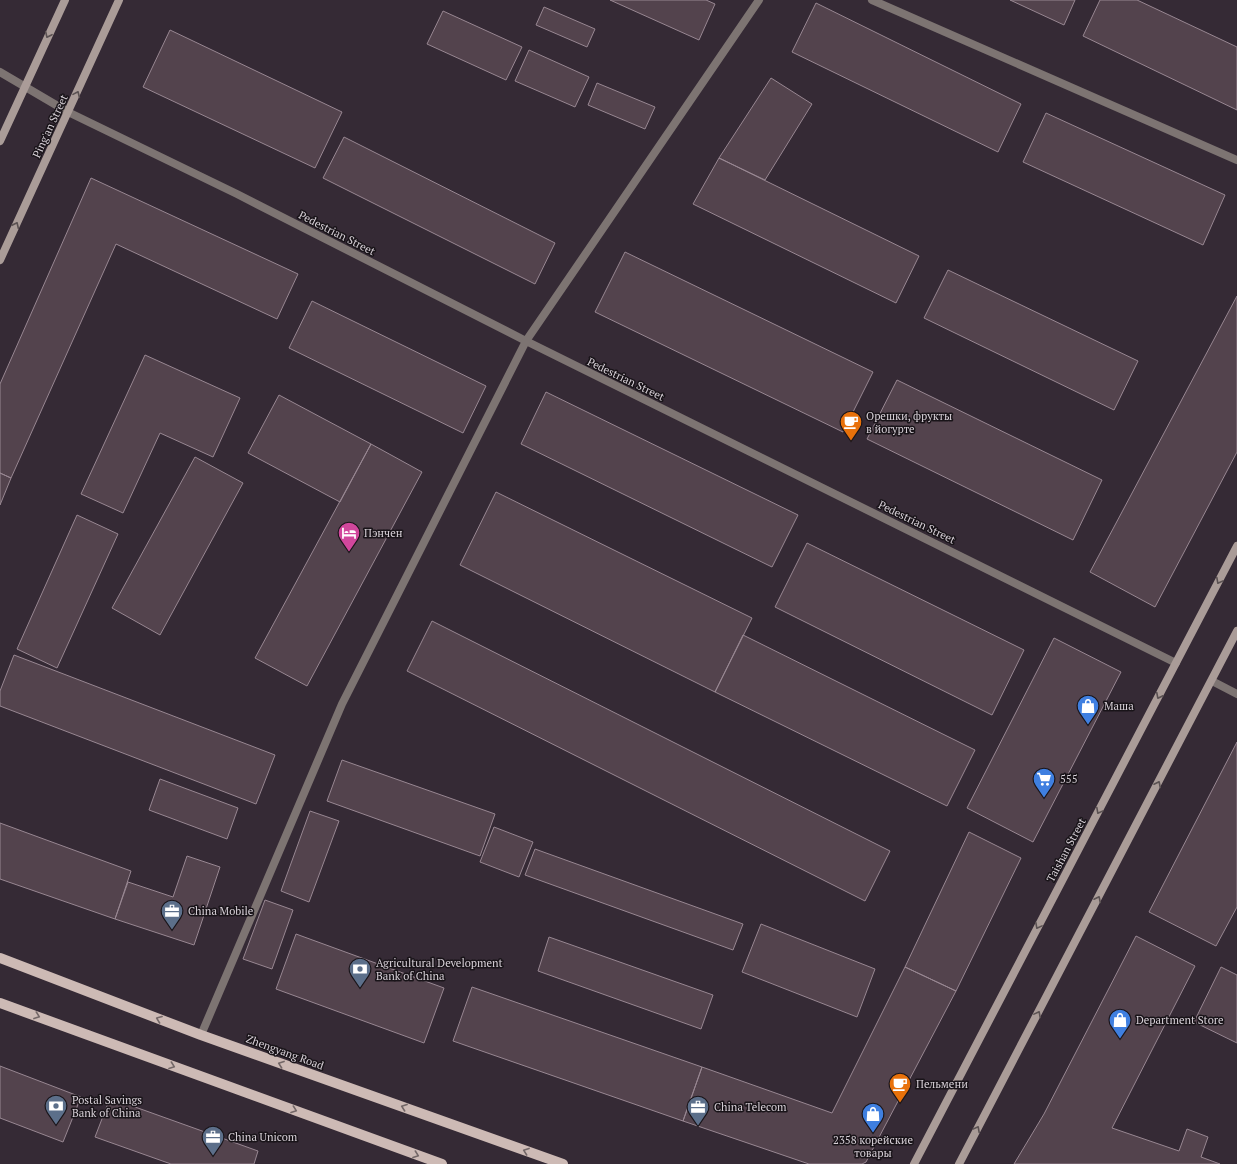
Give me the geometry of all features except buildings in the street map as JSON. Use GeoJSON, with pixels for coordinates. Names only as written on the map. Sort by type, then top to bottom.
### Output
{"type":"FeatureCollection","features":[{"type":"Feature","properties":{"kind":"main road"},"geometry":{"type":"LineString","coordinates":[[0,141],[65,0]]}},
{"type":"Feature","properties":{"kind":"main road","name":"Ping'an Street"},"geometry":{"type":"LineString","coordinates":[[0,260],[119,0]]}},
{"type":"Feature","properties":{"kind":"main road","name":"Taishan Street"},"geometry":{"type":"LineString","coordinates":[[914,1164],[1237,546]]}},
{"type":"Feature","properties":{"kind":"main road"},"geometry":{"type":"LineString","coordinates":[[959,1164],[1237,631]]}},
{"type":"Feature","properties":{"kind":"main road","name":"Zhengyang Road"},"geometry":{"type":"LineString","coordinates":[[0,958],[201,1035],[563,1164]]}},
{"type":"Feature","properties":{"kind":"main road"},"geometry":{"type":"LineString","coordinates":[[0,1003],[442,1164]]}},
{"type":"Feature","properties":{"kind":"street"},"geometry":{"type":"LineString","coordinates":[[201,1035],[342,704],[526,341],[759,0]]}},
{"type":"Feature","properties":{"kind":"street"},"geometry":{"type":"LineString","coordinates":[[872,0],[1237,160]]}},
{"type":"Feature","properties":{"kind":"street","name":"Pedestrian Street"},"geometry":{"type":"LineString","coordinates":[[0,72],[68,112],[237,194],[526,341],[1176,663]]}},
{"type":"Feature","properties":{"kind":"street"},"geometry":{"type":"LineString","coordinates":[[1212,681],[1237,694]]}},
{"type":"Feature","properties":{"kind":"place","name":"Орешки, фрукты в йогурте"},"geometry":{"type":"Point","coordinates":[851,442]}},
{"type":"Feature","properties":{"kind":"place","name":"Пэнчен"},"geometry":{"type":"Point","coordinates":[349,552]}},
{"type":"Feature","properties":{"kind":"place","name":"Маша"},"geometry":{"type":"Point","coordinates":[1088,726]}},
{"type":"Feature","properties":{"kind":"place","name":"555"},"geometry":{"type":"Point","coordinates":[1044,798]}},
{"type":"Feature","properties":{"kind":"place","name":"China Mobile"},"geometry":{"type":"Point","coordinates":[172,930]}},
{"type":"Feature","properties":{"kind":"place","name":"Agricultural Development Bank of China"},"geometry":{"type":"Point","coordinates":[360,988]}},
{"type":"Feature","properties":{"kind":"place","name":"Department Store"},"geometry":{"type":"Point","coordinates":[1120,1040]}},
{"type":"Feature","properties":{"kind":"place","name":"Пельмени"},"geometry":{"type":"Point","coordinates":[900,1104]}},
{"type":"Feature","properties":{"kind":"place","name":"Postal Savings Bank of China"},"geometry":{"type":"Point","coordinates":[56,1126]}},
{"type":"Feature","properties":{"kind":"place","name":"China Telecom"},"geometry":{"type":"Point","coordinates":[698,1126]}},
{"type":"Feature","properties":{"kind":"place","name":"2358 корейские товары"},"geometry":{"type":"Point","coordinates":[873,1134]}},
{"type":"Feature","properties":{"kind":"place","name":"China Unicom"},"geometry":{"type":"Point","coordinates":[213,1156]}}]}
